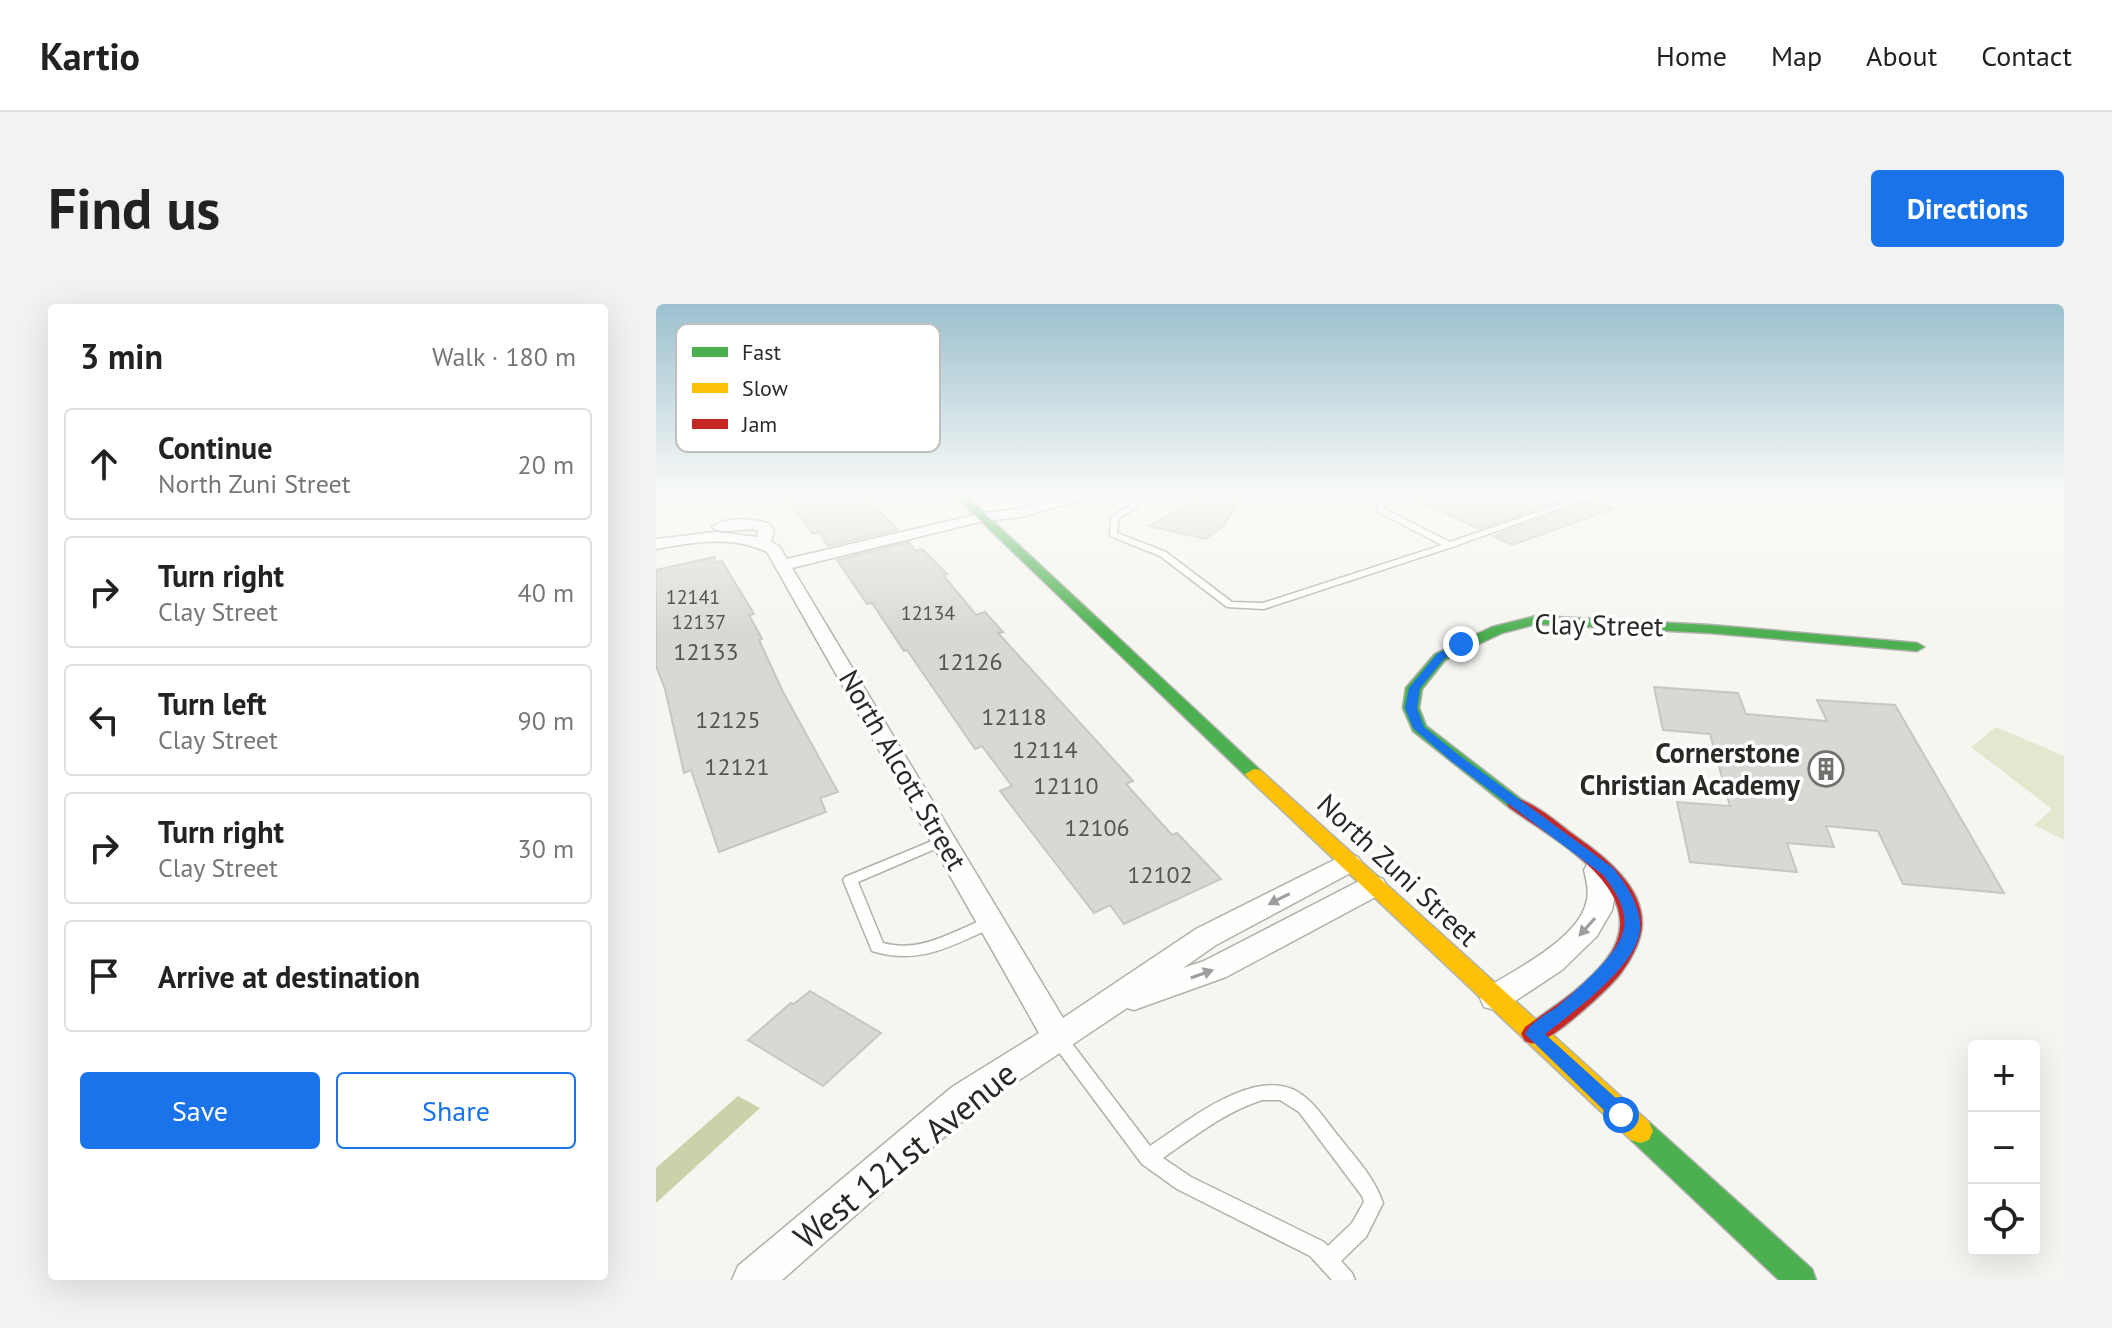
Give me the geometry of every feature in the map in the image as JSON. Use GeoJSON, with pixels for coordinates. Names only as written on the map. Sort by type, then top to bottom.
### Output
{"type":"FeatureCollection","features":[{"type":"Feature","properties":{"kind":"street"},"geometry":{"type":"LineString","coordinates":[[749,542],[763,544]]}},
{"type":"Feature","properties":{"kind":"street"},"geometry":{"type":"LineString","coordinates":[[783,565],[881,542]]}},
{"type":"Feature","properties":{"kind":"street","name":"North Zuni Street"},"geometry":{"type":"LineString","coordinates":[[1009,542],[1373,886],[1801,1280]]}},
{"type":"Feature","properties":{"kind":"street","name":"North Alcott Street"},"geometry":{"type":"LineString","coordinates":[[763,544],[773,549],[783,565],[1057,1036]]}},
{"type":"Feature","properties":{"kind":"street","name":"Clay Street"},"geometry":{"type":"LineString","coordinates":[[1533,1034],[1605,975],[1622,954],[1632,935],[1630,909],[1619,885],[1591,858],[1419,728],[1411,708],[1414,688],[1440,657],[1461,644],[1497,630],[1536,620],[1665,626],[1917,647]]}},
{"type":"Feature","properties":{"kind":"street"},"geometry":{"type":"LineString","coordinates":[[1495,998],[1562,954],[1600,912],[1604,896],[1601,877],[1591,858]]}},
{"type":"Feature","properties":{"kind":"street","name":"West 121st Avenue"},"geometry":{"type":"LineString","coordinates":[[752,1280],[964,1098],[1206,937],[1349,863]]}},
{"type":"Feature","properties":{"kind":"street","name":"West 121st Avenue"},"geometry":{"type":"LineString","coordinates":[[1102,1009],[1215,969],[1373,886]]}},
{"type":"Feature","properties":{"kind":"lane"},"geometry":{"type":"LineString","coordinates":[[1132,542],[1163,554],[1230,605],[1264,606],[1459,542]]}},
{"type":"Feature","properties":{"kind":"lane"},"geometry":{"type":"LineString","coordinates":[[1442,542],[1449,545]]}},
{"type":"Feature","properties":{"kind":"lane"},"geometry":{"type":"LineString","coordinates":[[944,840],[850,880],[877,947],[892,953],[919,952],[991,922]]}},
{"type":"Feature","properties":{"kind":"lane"},"geometry":{"type":"LineString","coordinates":[[1057,1036],[1148,1158],[1184,1183],[1317,1249],[1345,1280]]}},
{"type":"Feature","properties":{"kind":"lane"},"geometry":{"type":"LineString","coordinates":[[1148,1158],[1235,1103],[1258,1094],[1278,1092],[1294,1099],[1305,1107],[1370,1191],[1374,1203],[1359,1230],[1328,1259]]}},
{"type":"Feature","properties":{"kind":"shaded area"},"geometry":{"type":"Polygon","coordinates":[[[1996,727],[2064,756],[2064,840],[2034,825],[2052,809],[1971,747],[1996,727]]]}},
{"type":"Feature","properties":{"kind":"shaded area"},"geometry":{"type":"Polygon","coordinates":[[[738,1096],[760,1108],[656,1203],[656,1168],[738,1096]]]}},
{"type":"Feature","properties":{"kind":"building"},"geometry":{"type":"Polygon","coordinates":[[[825,542],[847,542],[828,546],[825,542]]]}},
{"type":"Feature","properties":{"kind":"building"},"geometry":{"type":"Polygon","coordinates":[[[909,542],[916,551],[922,549],[947,574],[943,575],[976,615],[985,612],[1003,632],[998,633],[1133,781],[1126,784],[1172,835],[1177,833],[1221,879],[1124,924],[1110,905],[1094,913],[1000,791],[1012,786],[982,746],[975,749],[907,650],[904,651],[872,603],[867,604],[837,560],[909,542]]]}},
{"type":"Feature","properties":{"kind":"building"},"geometry":{"type":"Polygon","coordinates":[[[714,557],[716,562],[722,561],[754,614],[749,615],[783,692],[838,792],[820,798],[826,812],[719,852],[691,770],[684,773],[665,689],[656,666],[656,570],[714,557]]]}},
{"type":"Feature","properties":{"kind":"building","name":"Cornerstone Christian Academy"},"geometry":{"type":"Polygon","coordinates":[[[1654,687],[1738,693],[1746,714],[1827,721],[1817,700],[1895,705],[2004,893],[1903,884],[1878,831],[1826,826],[1834,847],[1787,843],[1797,872],[1690,862],[1677,802],[1730,806],[1710,734],[1663,730],[1654,687]]]}},
{"type":"Feature","properties":{"kind":"building"},"geometry":{"type":"Polygon","coordinates":[[[810,991],[881,1033],[823,1086],[748,1040],[810,991]]]}},
{"type":"Feature","properties":{"kind":"traffic: fast"},"geometry":{"type":"LineString","coordinates":[[1008,542],[1254,774]]}},
{"type":"Feature","properties":{"kind":"traffic: fast"},"geometry":{"type":"LineString","coordinates":[[1516,804],[1419,728],[1411,708],[1414,688],[1440,657],[1497,630],[1536,620],[1710,629],[1917,647]]}},
{"type":"Feature","properties":{"kind":"traffic: fast"},"geometry":{"type":"LineString","coordinates":[[1640,1131],[1801,1280]]}},
{"type":"Feature","properties":{"kind":"traffic: slow"},"geometry":{"type":"LineString","coordinates":[[1254,774],[1640,1131]]}},
{"type":"Feature","properties":{"kind":"traffic: jam"},"geometry":{"type":"LineString","coordinates":[[1516,804],[1609,874],[1626,899],[1632,923],[1627,945],[1614,966],[1575,1003],[1533,1034]]}},
{"type":"Feature","properties":{"kind":"place","name":"Cornerstone Christian Academy"},"geometry":{"type":"Point","coordinates":[1826,769]}},
{"type":"Feature","properties":{"kind":"route"},"geometry":{"type":"LineString","coordinates":[[1461,644],[1440,657],[1414,688],[1411,708],[1419,728],[1455,759],[1608,872],[1619,885],[1630,909],[1632,935],[1622,954],[1605,975],[1533,1034],[1621,1115]]}}]}
